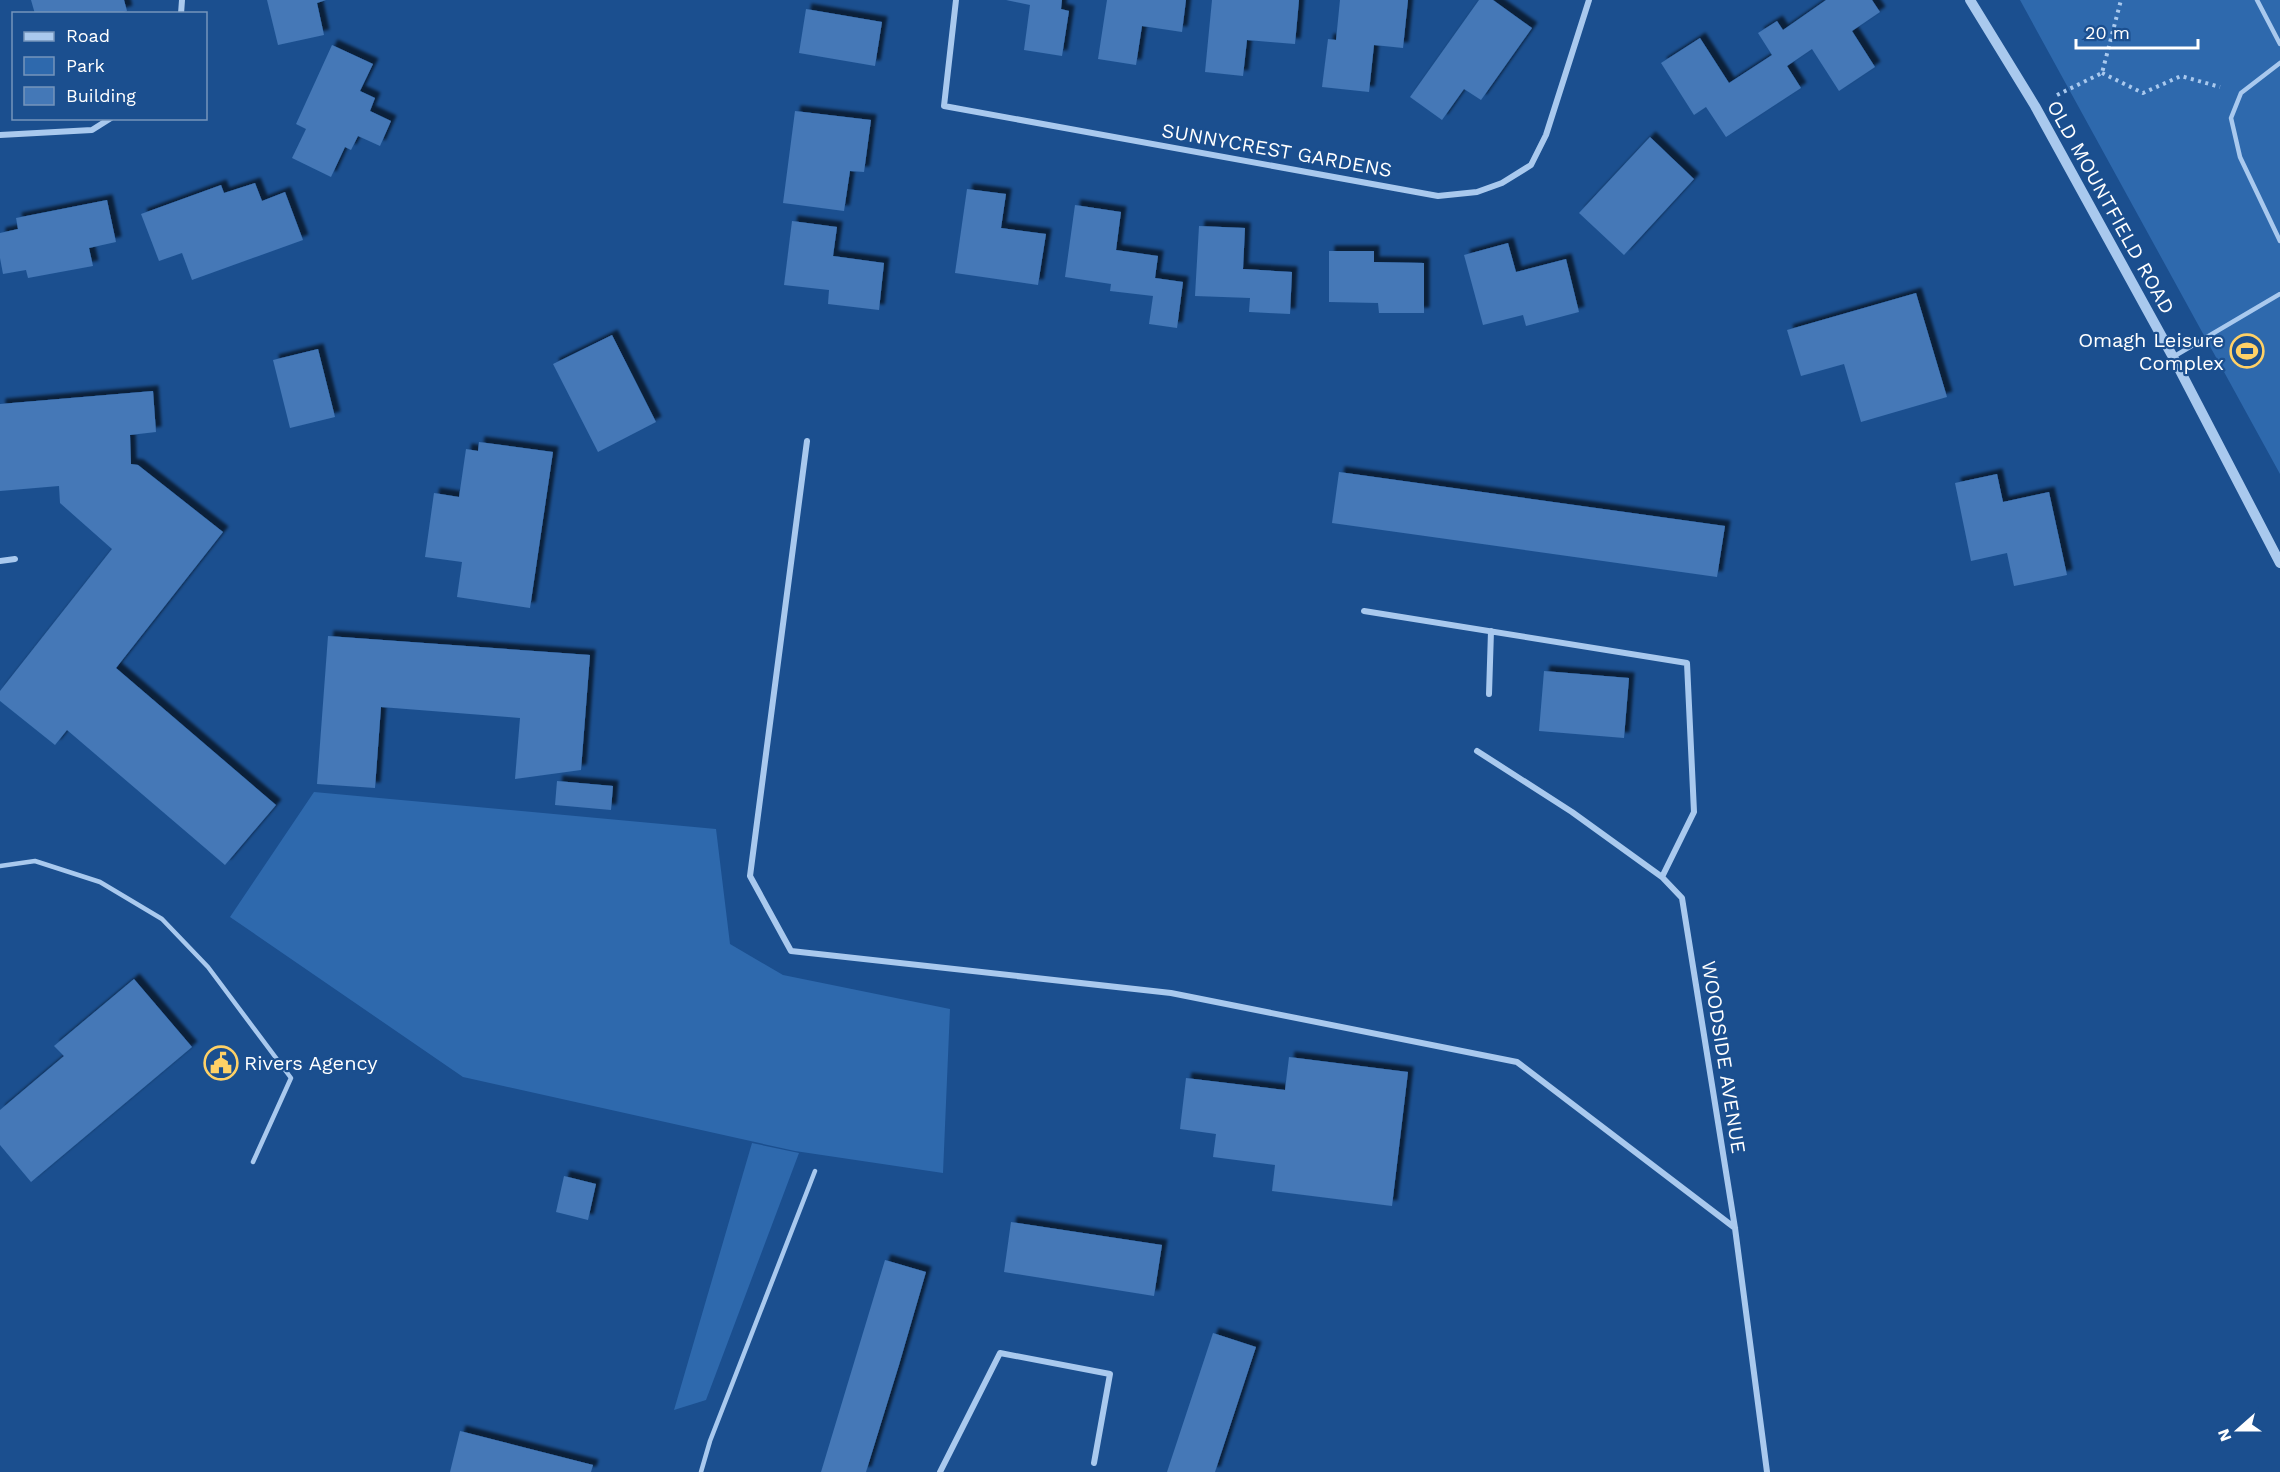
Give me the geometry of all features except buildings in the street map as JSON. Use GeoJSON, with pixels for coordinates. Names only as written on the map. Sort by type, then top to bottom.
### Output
{"type":"FeatureCollection","features":[{"type":"Feature","properties":{"kind":"street","name":"SUNNYCREST GARDENS"},"geometry":{"type":"LineString","coordinates":[[956,0],[944,106],[1438,196],[1477,192],[1502,183],[1531,165],[1546,135],[1589,0]]}},
{"type":"Feature","properties":{"kind":"street","name":"OLD MOUNTFIELD ROAD"},"geometry":{"type":"LineString","coordinates":[[1970,0],[2035,106],[2173,357],[2280,563]]}},
{"type":"Feature","properties":{"kind":"street"},"geometry":{"type":"LineString","coordinates":[[0,135],[92,130],[108,120]]}},
{"type":"Feature","properties":{"kind":"street"},"geometry":{"type":"LineString","coordinates":[[807,441],[750,876],[791,951],[1171,993],[1517,1062],[1735,1228]]}},
{"type":"Feature","properties":{"kind":"street"},"geometry":{"type":"LineString","coordinates":[[0,561],[15,559]]}},
{"type":"Feature","properties":{"kind":"street"},"geometry":{"type":"LineString","coordinates":[[1364,611],[1687,663],[1694,812],[1662,877]]}},
{"type":"Feature","properties":{"kind":"street"},"geometry":{"type":"LineString","coordinates":[[1489,694],[1491,631]]}},
{"type":"Feature","properties":{"kind":"street","name":"WOODSIDE AVENUE"},"geometry":{"type":"LineString","coordinates":[[1477,751],[1572,812],[1662,877],[1682,898],[1735,1228],[1767,1472]]}},
{"type":"Feature","properties":{"kind":"street"},"geometry":{"type":"LineString","coordinates":[[940,1472],[1000,1353],[1110,1374],[1094,1462]]}},
{"type":"Feature","properties":{"kind":"lane"},"geometry":{"type":"LineString","coordinates":[[2257,0],[2280,44]]}},
{"type":"Feature","properties":{"kind":"lane"},"geometry":{"type":"LineString","coordinates":[[2280,63],[2241,93],[2231,118],[2240,157],[2280,241]]}},
{"type":"Feature","properties":{"kind":"lane"},"geometry":{"type":"LineString","coordinates":[[2173,357],[2280,294]]}},
{"type":"Feature","properties":{"kind":"lane"},"geometry":{"type":"LineString","coordinates":[[0,866],[35,861],[100,882],[162,919],[208,967],[291,1078],[253,1162]]}},
{"type":"Feature","properties":{"kind":"lane"},"geometry":{"type":"LineString","coordinates":[[701,1472],[710,1441],[815,1171]]}},
{"type":"Feature","properties":{"kind":"path"},"geometry":{"type":"LineString","coordinates":[[2035,106],[2102,73],[2121,0]]}},
{"type":"Feature","properties":{"kind":"path"},"geometry":{"type":"LineString","coordinates":[[2102,73],[2143,93],[2181,76],[2241,93]]}},
{"type":"Feature","properties":{"kind":"green space","name":"Omagh Leisure Complex"},"geometry":{"type":"Polygon","coordinates":[[[2020,0],[2280,0],[2280,474],[2020,0]]]}},
{"type":"Feature","properties":{"kind":"green space"},"geometry":{"type":"Polygon","coordinates":[[[314,792],[716,829],[730,944],[783,975],[950,1009],[943,1173],[795,1151],[463,1077],[230,917],[314,792]]]}},
{"type":"Feature","properties":{"kind":"green space"},"geometry":{"type":"Polygon","coordinates":[[[752,1143],[799,1153],[706,1400],[674,1410],[752,1143]]]}},
{"type":"Feature","properties":{"kind":"place","name":"Omagh Leisure Complex"},"geometry":{"type":"Point","coordinates":[2247,351]}},
{"type":"Feature","properties":{"kind":"place","name":"Rivers Agency"},"geometry":{"type":"Point","coordinates":[221,1063]}}]}
